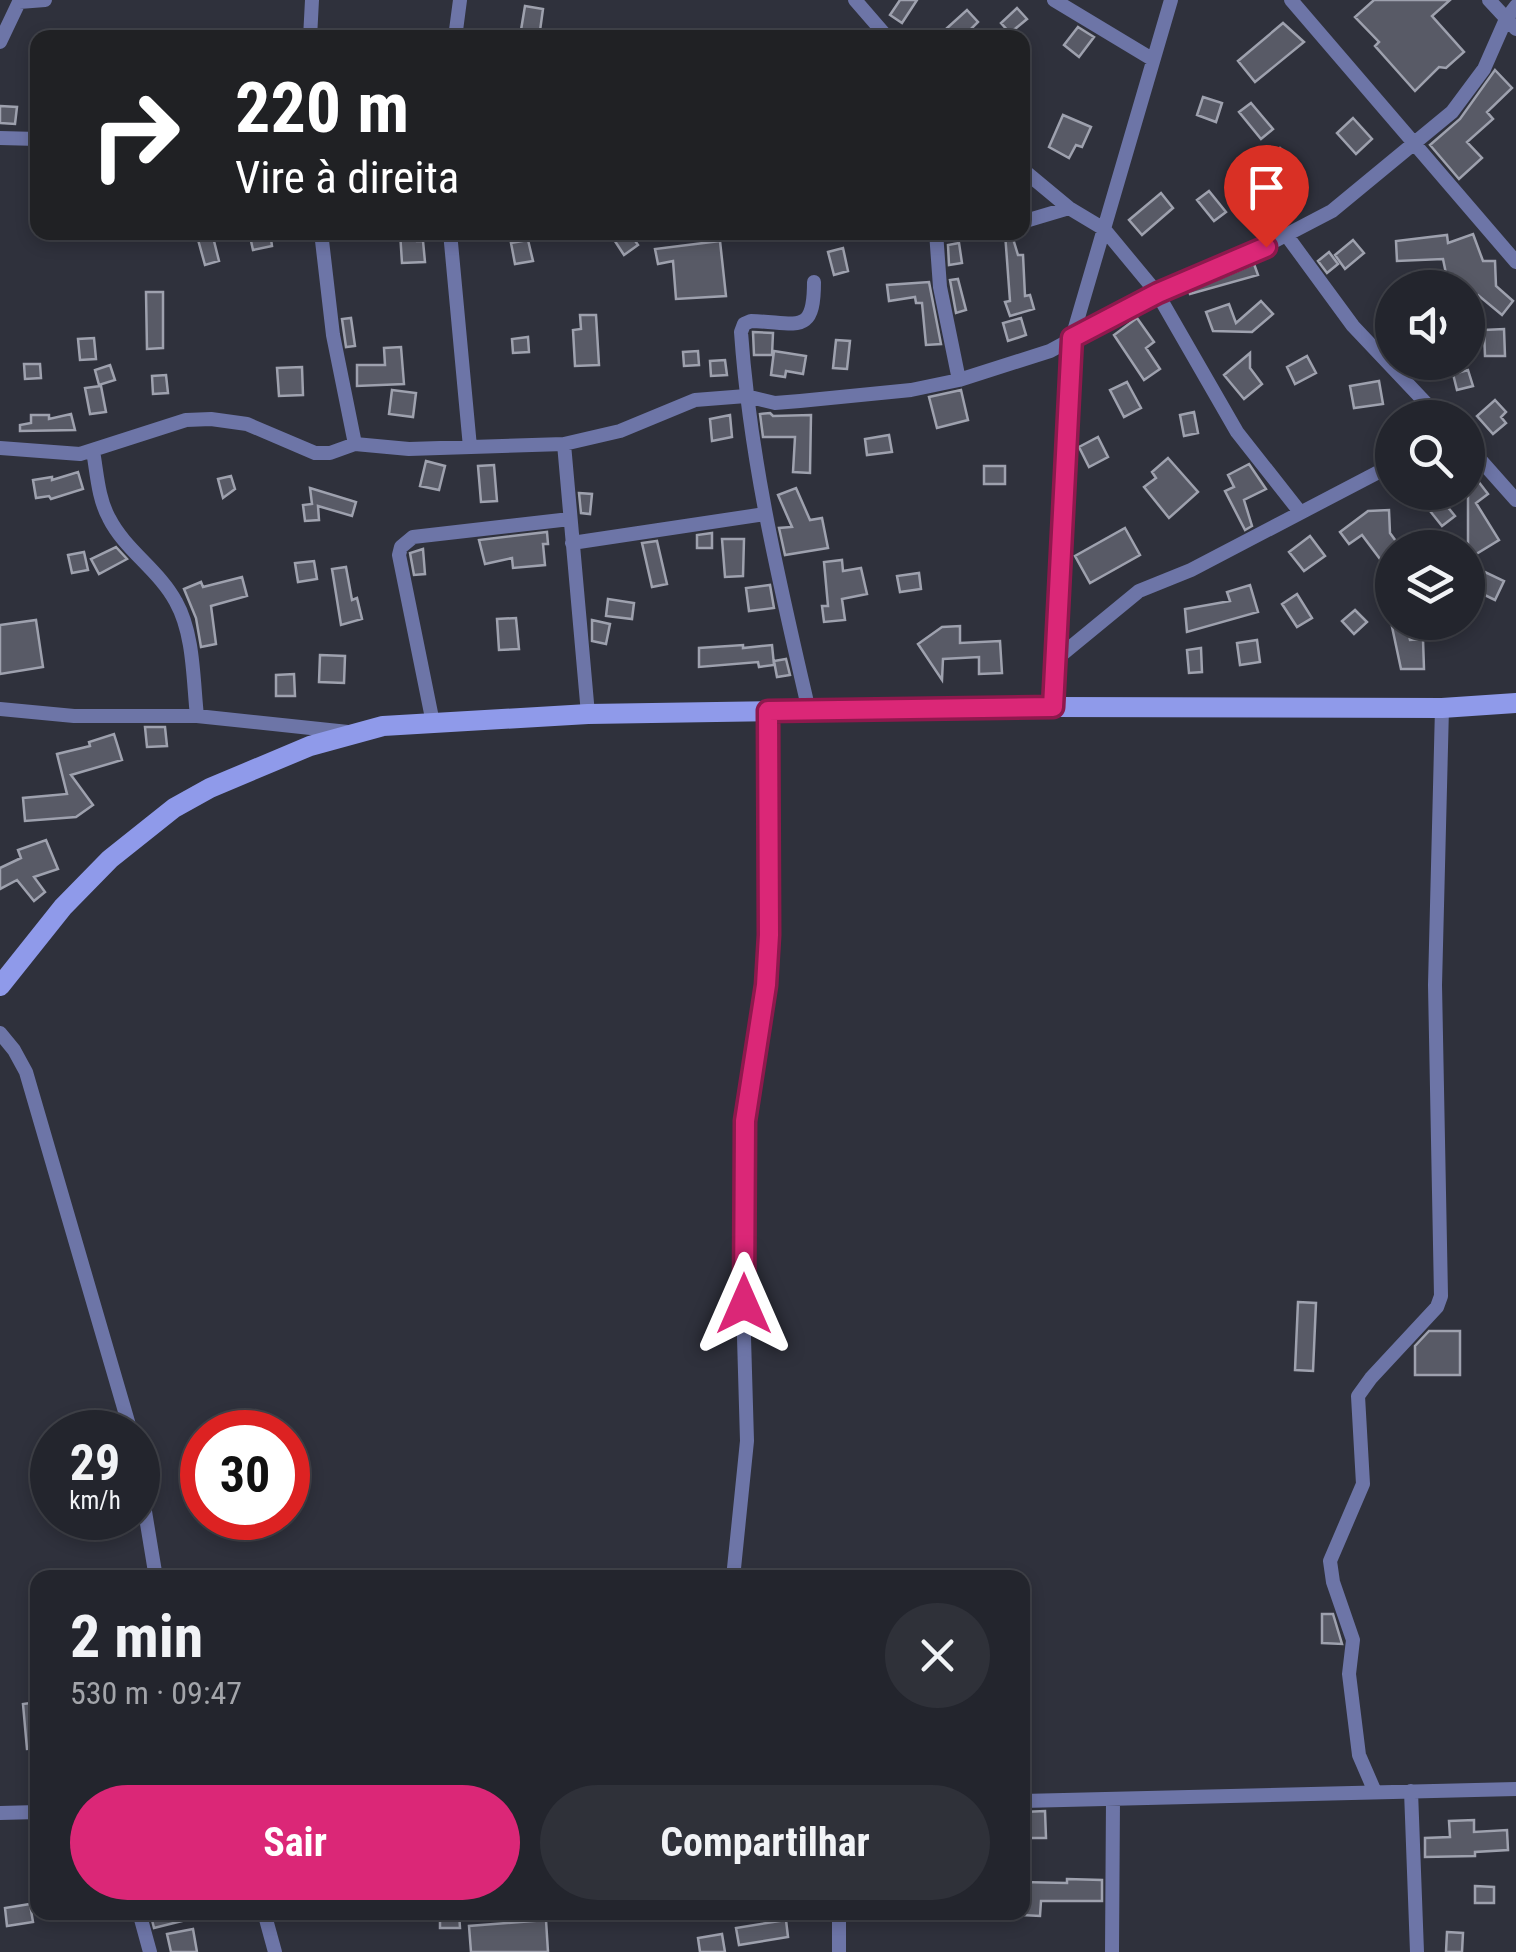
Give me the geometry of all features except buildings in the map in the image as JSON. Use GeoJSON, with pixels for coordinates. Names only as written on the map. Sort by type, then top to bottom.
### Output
{"type":"FeatureCollection","features":[{"type":"Feature","properties":{"kind":"street"},"geometry":{"type":"LineString","coordinates":[[0,42],[19,1],[45,0]]}},
{"type":"Feature","properties":{"kind":"street"},"geometry":{"type":"LineString","coordinates":[[310,30],[312,0]]}},
{"type":"Feature","properties":{"kind":"street"},"geometry":{"type":"LineString","coordinates":[[456,30],[460,0]]}},
{"type":"Feature","properties":{"kind":"street"},"geometry":{"type":"LineString","coordinates":[[855,0],[881,30]]}},
{"type":"Feature","properties":{"kind":"street"},"geometry":{"type":"LineString","coordinates":[[1054,0],[1152,60]]}},
{"type":"Feature","properties":{"kind":"street"},"geometry":{"type":"LineString","coordinates":[[1053,707],[1072,338],[1170,0]]}},
{"type":"Feature","properties":{"kind":"street"},"geometry":{"type":"LineString","coordinates":[[1290,0],[1516,262]]}},
{"type":"Feature","properties":{"kind":"street"},"geometry":{"type":"LineString","coordinates":[[1490,0],[1511,24]]}},
{"type":"Feature","properties":{"kind":"street"},"geometry":{"type":"LineString","coordinates":[[0,448],[68,454],[93,451],[186,420],[211,419],[247,424],[315,453],[330,453],[355,444],[409,449],[564,444],[620,431],[695,400],[746,396],[775,403],[800,402],[911,390],[959,380],[1050,351],[1158,293],[1286,236],[1332,211],[1452,112],[1511,24],[1516,6]]}},
{"type":"Feature","properties":{"kind":"street"},"geometry":{"type":"LineString","coordinates":[[0,138],[30,139]]}},
{"type":"Feature","properties":{"kind":"street"},"geometry":{"type":"LineString","coordinates":[[1030,176],[1069,208],[1104,229],[1158,293],[1237,432],[1300,512]]}},
{"type":"Feature","properties":{"kind":"street"},"geometry":{"type":"LineString","coordinates":[[1030,220],[1069,208]]}},
{"type":"Feature","properties":{"kind":"street"},"geometry":{"type":"LineString","coordinates":[[1286,236],[1352,326],[1423,400]]}},
{"type":"Feature","properties":{"kind":"street"},"geometry":{"type":"LineString","coordinates":[[322,240],[333,334],[355,444]]}},
{"type":"Feature","properties":{"kind":"street"},"geometry":{"type":"LineString","coordinates":[[451,240],[470,447]]}},
{"type":"Feature","properties":{"kind":"street"},"geometry":{"type":"LineString","coordinates":[[937,240],[940,287],[959,380]]}},
{"type":"Feature","properties":{"kind":"street"},"geometry":{"type":"LineString","coordinates":[[809,710],[765,514],[746,396],[741,332],[744,324],[751,321],[803,322],[814,310],[814,282]]}},
{"type":"Feature","properties":{"kind":"street"},"geometry":{"type":"LineString","coordinates":[[564,444],[588,714]]}},
{"type":"Feature","properties":{"kind":"street"},"geometry":{"type":"LineString","coordinates":[[93,451],[102,503],[110,521],[164,581],[179,606],[188,641],[197,716]]}},
{"type":"Feature","properties":{"kind":"street"},"geometry":{"type":"LineString","coordinates":[[1485,465],[1516,500]]}},
{"type":"Feature","properties":{"kind":"street"},"geometry":{"type":"LineString","coordinates":[[1055,660],[1139,591],[1191,570],[1375,474]]}},
{"type":"Feature","properties":{"kind":"street"},"geometry":{"type":"LineString","coordinates":[[572,543],[765,514]]}},
{"type":"Feature","properties":{"kind":"street"},"geometry":{"type":"LineString","coordinates":[[433,723],[399,555],[401,547],[414,537],[570,519]]}},
{"type":"Feature","properties":{"kind":"street"},"geometry":{"type":"LineString","coordinates":[[0,986],[64,907],[110,859],[174,808],[252,769],[352,733],[433,723],[588,714],[1053,707],[1442,708],[1516,704]]}},
{"type":"Feature","properties":{"kind":"street"},"geometry":{"type":"LineString","coordinates":[[1375,1792],[1359,1755],[1349,1674],[1353,1640],[1333,1582],[1330,1560],[1363,1484],[1358,1396],[1437,1307],[1441,1296],[1435,985],[1442,708]]}},
{"type":"Feature","properties":{"kind":"street"},"geometry":{"type":"LineString","coordinates":[[0,709],[74,716],[197,716],[352,733]]}},
{"type":"Feature","properties":{"kind":"street"},"geometry":{"type":"LineString","coordinates":[[735,1570],[747,1441],[745,1121],[766,985],[769,935],[768,711]]}},
{"type":"Feature","properties":{"kind":"street"},"geometry":{"type":"LineString","coordinates":[[0,1033],[26,1072],[125,1410]]}},
{"type":"Feature","properties":{"kind":"street"},"geometry":{"type":"LineString","coordinates":[[150,1540],[155,1570]]}},
{"type":"Feature","properties":{"kind":"street"},"geometry":{"type":"LineString","coordinates":[[1030,1801],[1516,1789]]}},
{"type":"Feature","properties":{"kind":"street"},"geometry":{"type":"LineString","coordinates":[[1411,1791],[1416,1952]]}},
{"type":"Feature","properties":{"kind":"street"},"geometry":{"type":"LineString","coordinates":[[1112,1952],[1114,1799]]}},
{"type":"Feature","properties":{"kind":"street"},"geometry":{"type":"LineString","coordinates":[[0,1813],[30,1812]]}},
{"type":"Feature","properties":{"kind":"street"},"geometry":{"type":"LineString","coordinates":[[140,1920],[150,1952]]}},
{"type":"Feature","properties":{"kind":"street"},"geometry":{"type":"LineString","coordinates":[[266,1920],[275,1952]]}},
{"type":"Feature","properties":{"kind":"street"},"geometry":{"type":"LineString","coordinates":[[839,1920],[839,1952]]}},
{"type":"Feature","properties":{"kind":"route"},"geometry":{"type":"LineString","coordinates":[[744,1304],[745,1121],[766,985],[769,935],[768,711],[1053,707],[1072,338],[1158,293],[1266,247]]}}]}
